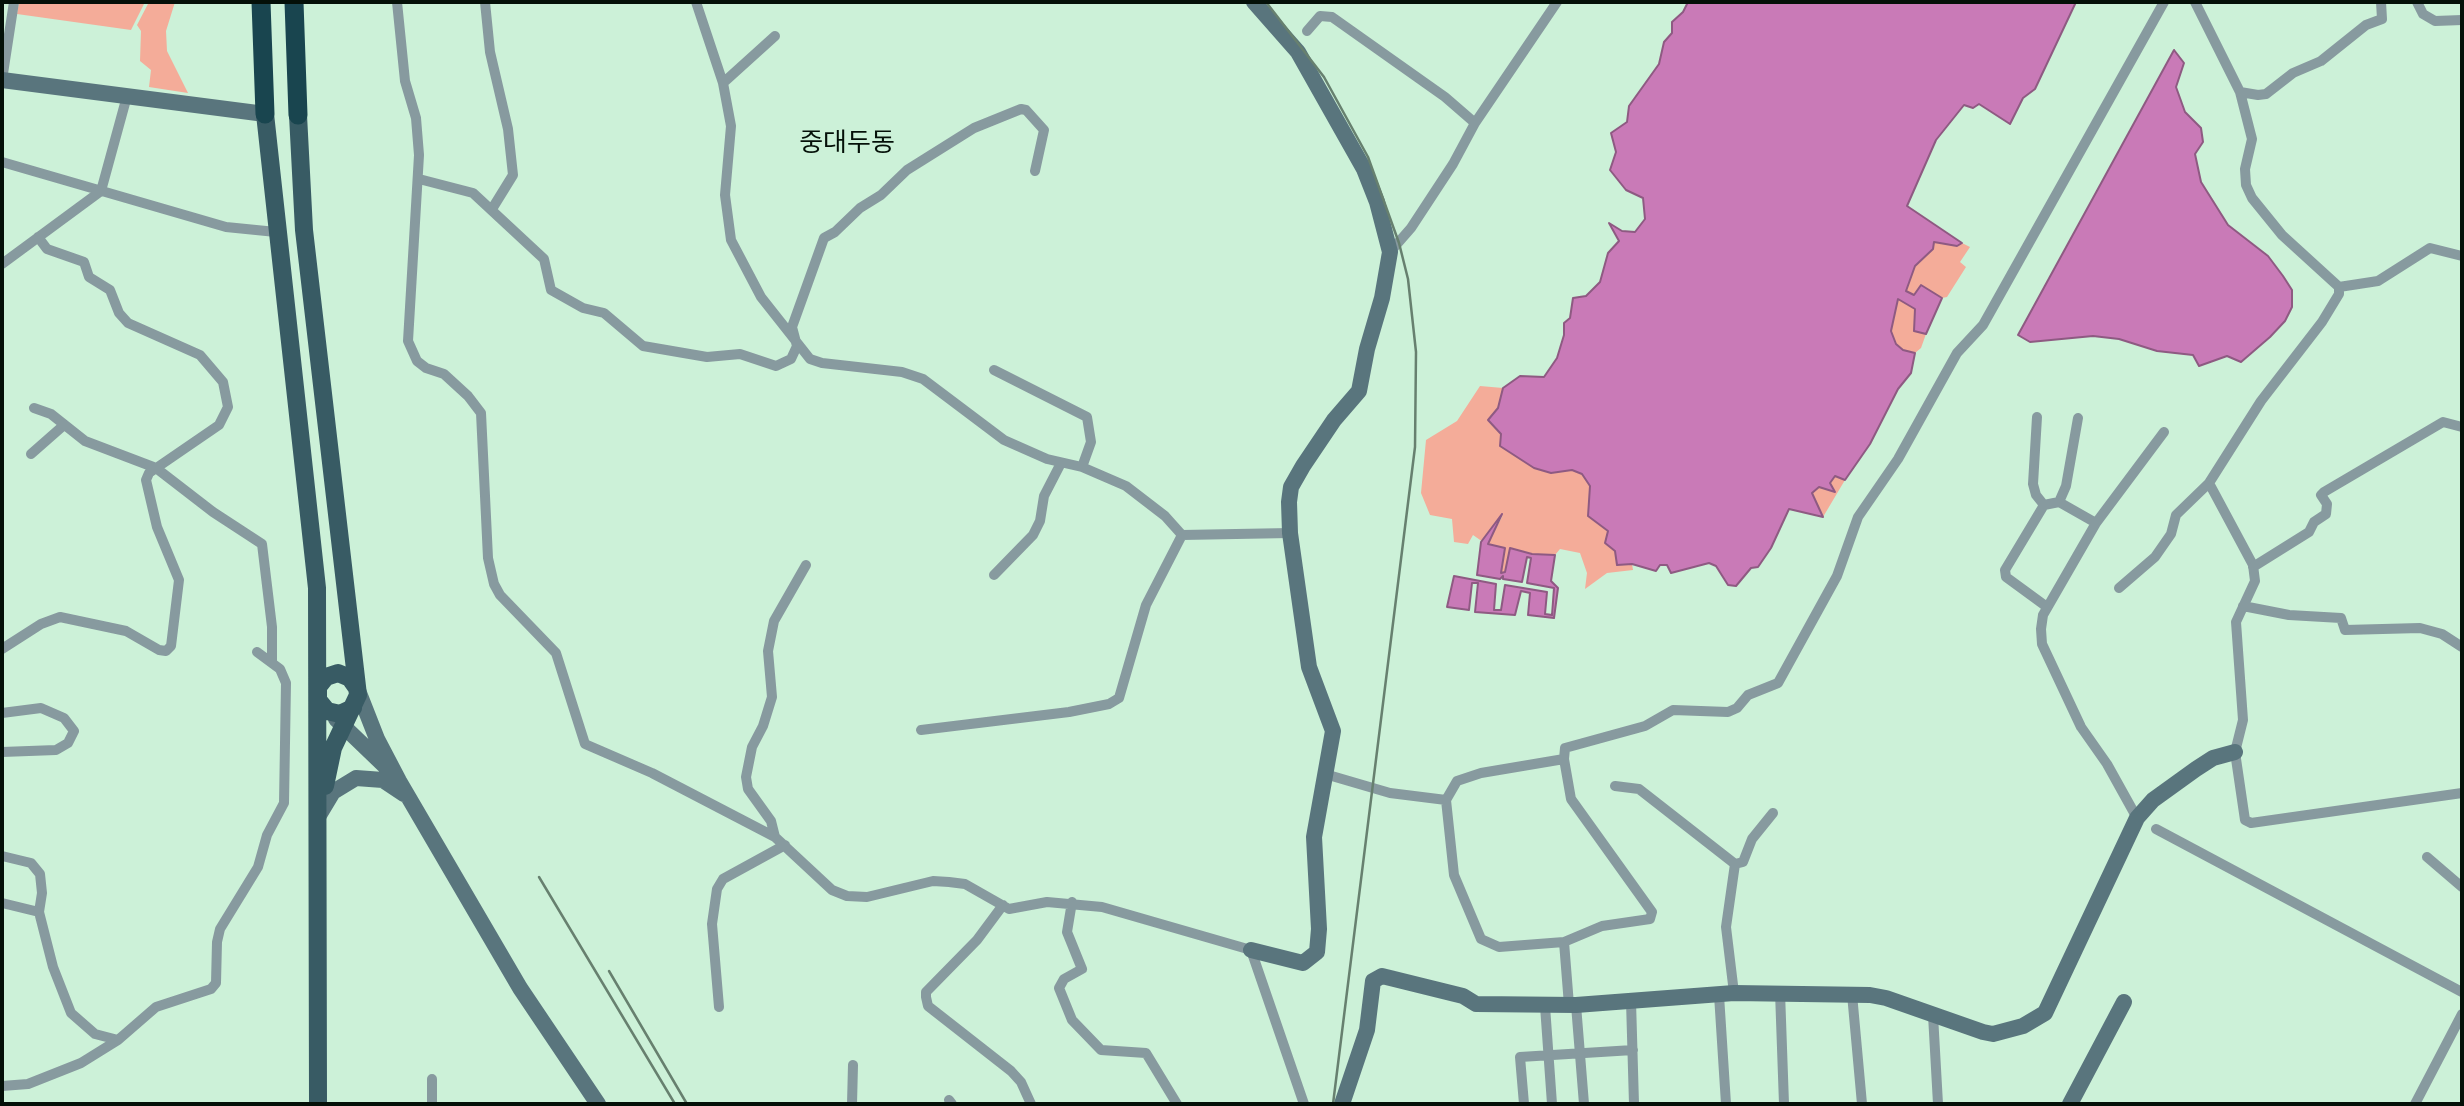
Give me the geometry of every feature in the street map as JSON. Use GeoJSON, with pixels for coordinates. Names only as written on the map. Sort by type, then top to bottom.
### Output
{"type":"FeatureCollection","features":[{"type":"Feature","properties":{"kind":"highway"},"geometry":{"type":"LineString","coordinates":[[261,2],[265,114]]}},
{"type":"Feature","properties":{"kind":"highway"},"geometry":{"type":"LineString","coordinates":[[294,2],[298,115]]}},
{"type":"Feature","properties":{"kind":"main road"},"geometry":{"type":"LineString","coordinates":[[265,114],[317,588],[318,1104]]}},
{"type":"Feature","properties":{"kind":"main road"},"geometry":{"type":"LineString","coordinates":[[298,115],[304,230],[357,688],[353,708],[342,725],[333,748],[318,817]]}},
{"type":"Feature","properties":{"kind":"main road"},"geometry":{"type":"LineString","coordinates":[[353,708],[340,714],[327,711],[317,694],[321,681],[331,674],[350,678],[357,688]]}},
{"type":"Feature","properties":{"kind":"street"},"geometry":{"type":"LineString","coordinates":[[14,2],[2,80],[265,114]]}},
{"type":"Feature","properties":{"kind":"street"},"geometry":{"type":"LineString","coordinates":[[397,2],[405,81],[416,118],[419,179],[408,341],[417,361],[426,368],[444,374],[468,396],[481,414],[488,558],[500,595],[556,653],[585,744],[652,773],[775,837],[832,890],[847,896],[867,897],[933,881],[965,884],[1003,905],[1016,909],[1047,902],[1072,902],[1102,907],[1303,963],[1317,951],[1319,929],[1314,837],[1332,732],[1309,667],[1290,533],[1291,487],[1321,439],[1359,391],[1367,349],[1382,298],[1390,252],[1377,202],[1364,169],[1297,52],[1254,2]]}},
{"type":"Feature","properties":{"kind":"street"},"geometry":{"type":"LineString","coordinates":[[485,2],[490,52],[508,129],[513,175],[492,209]]}},
{"type":"Feature","properties":{"kind":"street"},"geometry":{"type":"LineString","coordinates":[[696,2],[723,83],[731,126],[725,195],[731,240],[761,297],[797,346],[810,359],[822,363],[902,372],[923,379],[1004,440],[1061,463],[1082,467],[1126,486],[1166,516],[1182,535]]}},
{"type":"Feature","properties":{"kind":"street"},"geometry":{"type":"LineString","coordinates":[[1390,252],[1410,228],[1453,164],[1475,123],[1557,2]]}},
{"type":"Feature","properties":{"kind":"street"},"geometry":{"type":"LineString","coordinates":[[1564,759],[1465,776],[1457,781],[1446,800],[1454,875],[1481,939],[1499,947],[1564,942],[1602,926],[1646,922],[1652,912],[1571,800],[1564,759],[1565,748],[1645,726],[1674,710],[1728,712],[1737,708],[1748,695],[1779,683],[1837,576],[1857,517],[1898,459],[1957,353],[1983,325],[2164,2]]}},
{"type":"Feature","properties":{"kind":"street"},"geometry":{"type":"LineString","coordinates":[[2195,2],[2240,92],[2252,139],[2245,169],[2246,185],[2252,198],[2282,235],[2339,287]]}},
{"type":"Feature","properties":{"kind":"street"},"geometry":{"type":"LineString","coordinates":[[2240,92],[2258,96],[2266,94],[2293,73],[2321,61],[2366,25],[2382,19],[2381,2]]}},
{"type":"Feature","properties":{"kind":"street"},"geometry":{"type":"LineString","coordinates":[[2417,2],[2423,14],[2435,21],[2462,20]]}},
{"type":"Feature","properties":{"kind":"street"},"geometry":{"type":"LineString","coordinates":[[1307,31],[1320,16],[1332,17],[1445,97],[1475,123]]}},
{"type":"Feature","properties":{"kind":"street"},"geometry":{"type":"LineString","coordinates":[[723,83],[775,36]]}},
{"type":"Feature","properties":{"kind":"street"},"geometry":{"type":"LineString","coordinates":[[2,264],[101,191],[127,96]]}},
{"type":"Feature","properties":{"kind":"street"},"geometry":{"type":"LineString","coordinates":[[419,179],[473,193],[544,259],[551,290],[572,303],[604,313],[643,346],[707,357],[740,354],[776,366],[791,359],[797,346],[792,327],[824,238],[835,232],[860,208],[881,195],[907,170],[975,128],[1021,109],[1026,110],[1044,130],[1035,171]]}},
{"type":"Feature","properties":{"kind":"street"},"geometry":{"type":"LineString","coordinates":[[2,162],[226,227],[276,232]]}},
{"type":"Feature","properties":{"kind":"street"},"geometry":{"type":"LineString","coordinates":[[2,649],[41,624],[60,617],[126,631],[159,650],[166,651],[171,646],[179,580],[157,527],[146,489],[149,473],[226,417],[228,407],[223,382],[200,355],[128,323],[119,313],[110,290],[89,277],[83,262],[47,249],[38,237]]}},
{"type":"Feature","properties":{"kind":"street"},"geometry":{"type":"LineString","coordinates":[[2339,287],[2378,281],[2430,248],[2462,256]]}},
{"type":"Feature","properties":{"kind":"street"},"geometry":{"type":"LineString","coordinates":[[2119,588],[2155,557],[2171,534],[2176,515],[2209,483],[2262,401],[2337,301],[2339,287]]}},
{"type":"Feature","properties":{"kind":"street"},"geometry":{"type":"LineString","coordinates":[[994,370],[1087,417],[1091,442],[1082,467]]}},
{"type":"Feature","properties":{"kind":"street"},"geometry":{"type":"LineString","coordinates":[[34,408],[51,414],[85,441],[156,468],[262,544],[272,627],[272,663]]}},
{"type":"Feature","properties":{"kind":"street"},"geometry":{"type":"LineString","coordinates":[[2037,417],[2033,484],[2044,505]]}},
{"type":"Feature","properties":{"kind":"street"},"geometry":{"type":"LineString","coordinates":[[2059,502],[2066,486],[2078,418]]}},
{"type":"Feature","properties":{"kind":"street"},"geometry":{"type":"LineString","coordinates":[[2253,567],[2309,532],[2314,522],[2326,514],[2327,504],[2321,495],[2324,492],[2443,422],[2462,427]]}},
{"type":"Feature","properties":{"kind":"street"},"geometry":{"type":"LineString","coordinates":[[31,454],[64,425]]}},
{"type":"Feature","properties":{"kind":"street"},"geometry":{"type":"LineString","coordinates":[[2137,818],[2081,727],[2042,644],[2040,629],[2047,607],[2096,523],[2164,432]]}},
{"type":"Feature","properties":{"kind":"street"},"geometry":{"type":"LineString","coordinates":[[994,575],[1032,535],[1041,521],[1045,496],[1061,463]]}},
{"type":"Feature","properties":{"kind":"street"},"geometry":{"type":"LineString","coordinates":[[2209,483],[2253,567],[2255,582],[2236,622],[2242,720],[2235,752],[2244,815],[2250,823],[2462,793]]}},
{"type":"Feature","properties":{"kind":"street"},"geometry":{"type":"LineString","coordinates":[[2047,607],[2006,577],[2005,570],[2044,505],[2059,502],[2096,523]]}},
{"type":"Feature","properties":{"kind":"street"},"geometry":{"type":"LineString","coordinates":[[1182,535],[1290,533]]}},
{"type":"Feature","properties":{"kind":"street"},"geometry":{"type":"LineString","coordinates":[[921,730],[1069,712],[1109,704],[1119,698],[1146,605],[1182,535]]}},
{"type":"Feature","properties":{"kind":"street"},"geometry":{"type":"LineString","coordinates":[[775,837],[771,821],[748,789],[747,769],[752,747],[764,726],[772,697],[768,651],[774,621],[806,565]]}},
{"type":"Feature","properties":{"kind":"street"},"geometry":{"type":"LineString","coordinates":[[2243,606],[2289,615],[2341,618],[2345,630],[2420,628],[2442,634],[2462,647]]}},
{"type":"Feature","properties":{"kind":"street"},"geometry":{"type":"LineString","coordinates":[[2,1086],[28,1084],[80,1063],[118,1040],[156,1007],[211,989],[216,983],[216,942],[220,929],[258,867],[267,835],[284,803],[286,683],[280,669],[257,652]]}},
{"type":"Feature","properties":{"kind":"street"},"geometry":{"type":"LineString","coordinates":[[357,688],[377,739],[399,781],[520,988],[598,1104]]}},
{"type":"Feature","properties":{"kind":"street"},"geometry":{"type":"LineString","coordinates":[[2,713],[41,708],[64,718],[74,731],[68,743],[56,750],[2,752]]}},
{"type":"Feature","properties":{"kind":"street"},"geometry":{"type":"LineString","coordinates":[[327,711],[399,781]]}},
{"type":"Feature","properties":{"kind":"street"},"geometry":{"type":"LineString","coordinates":[[1342,1104],[1367,1030],[1376,977],[1464,996],[1476,1004],[1572,1005],[1780,992],[1886,998],[1993,1034],[2023,1026],[2045,1013],[2137,818],[2153,800],[2196,769],[2213,758],[2235,752]]}},
{"type":"Feature","properties":{"kind":"street"},"geometry":{"type":"LineString","coordinates":[[1325,774],[1390,793],[1446,800]]}},
{"type":"Feature","properties":{"kind":"street"},"geometry":{"type":"LineString","coordinates":[[318,817],[333,792],[356,778],[383,780],[409,796]]}},
{"type":"Feature","properties":{"kind":"street"},"geometry":{"type":"LineString","coordinates":[[1615,786],[1639,789],[1735,864]]}},
{"type":"Feature","properties":{"kind":"street"},"geometry":{"type":"LineString","coordinates":[[1735,864],[1744,862],[1752,839],[1773,813]]}},
{"type":"Feature","properties":{"kind":"street"},"geometry":{"type":"LineString","coordinates":[[2156,829],[2462,992]]}},
{"type":"Feature","properties":{"kind":"street"},"geometry":{"type":"LineString","coordinates":[[719,1007],[712,924],[717,889],[723,879],[785,845]]}},
{"type":"Feature","properties":{"kind":"street"},"geometry":{"type":"LineString","coordinates":[[2,856],[31,863],[37,869],[42,881],[39,912],[53,967],[71,1013],[95,1034],[118,1040]]}},
{"type":"Feature","properties":{"kind":"street"},"geometry":{"type":"LineString","coordinates":[[2427,857],[2462,887]]}},
{"type":"Feature","properties":{"kind":"street"},"geometry":{"type":"LineString","coordinates":[[1727,1104],[1726,926],[1735,864]]}},
{"type":"Feature","properties":{"kind":"street"},"geometry":{"type":"LineString","coordinates":[[1072,902],[1067,932],[1082,969],[1064,979],[1059,988],[1072,1020],[1101,1049],[1146,1053],[1177,1104]]}},
{"type":"Feature","properties":{"kind":"street"},"geometry":{"type":"LineString","coordinates":[[2,903],[39,912]]}},
{"type":"Feature","properties":{"kind":"street"},"geometry":{"type":"LineString","coordinates":[[1003,905],[977,940],[926,992],[926,997],[928,1006],[1012,1070],[1031,1104]]}},
{"type":"Feature","properties":{"kind":"street"},"geometry":{"type":"LineString","coordinates":[[1564,942],[1580,1052],[1584,1104]]}},
{"type":"Feature","properties":{"kind":"street"},"geometry":{"type":"LineString","coordinates":[[1251,950],[1304,1104]]}},
{"type":"Feature","properties":{"kind":"street"},"geometry":{"type":"LineString","coordinates":[[1780,992],[1784,1104]]}},
{"type":"Feature","properties":{"kind":"street"},"geometry":{"type":"LineString","coordinates":[[1852,995],[1862,1104]]}},
{"type":"Feature","properties":{"kind":"street"},"geometry":{"type":"LineString","coordinates":[[1631,1000],[1634,1104]]}},
{"type":"Feature","properties":{"kind":"street"},"geometry":{"type":"LineString","coordinates":[[2070,1104],[2124,1002]]}},
{"type":"Feature","properties":{"kind":"street"},"geometry":{"type":"LineString","coordinates":[[1545,1006],[1552,1104]]}},
{"type":"Feature","properties":{"kind":"street"},"geometry":{"type":"LineString","coordinates":[[2415,1104],[2462,1014]]}},
{"type":"Feature","properties":{"kind":"street"},"geometry":{"type":"LineString","coordinates":[[1933,1015],[1938,1104]]}},
{"type":"Feature","properties":{"kind":"street"},"geometry":{"type":"LineString","coordinates":[[1524,1104],[1520,1057],[1633,1050]]}},
{"type":"Feature","properties":{"kind":"street"},"geometry":{"type":"LineString","coordinates":[[852,1104],[853,1065]]}},
{"type":"Feature","properties":{"kind":"street"},"geometry":{"type":"LineString","coordinates":[[432,1079],[432,1104]]}},
{"type":"Feature","properties":{"kind":"shaded area"},"geometry":{"type":"Polygon","coordinates":[[[19,2],[145,2],[131,30],[17,14],[19,2]]]}},
{"type":"Feature","properties":{"kind":"shaded area"},"geometry":{"type":"Polygon","coordinates":[[[149,2],[175,2],[166,31],[167,51],[188,93],[149,87],[151,70],[140,61],[141,31],[137,25],[149,2]]]}},
{"type":"Feature","properties":{"kind":"shaded area"},"geometry":{"type":"Polygon","coordinates":[[[1688,2],[2076,2],[2035,89],[2023,98],[2010,124],[1979,104],[1973,108],[1964,105],[1936,140],[1907,206],[1962,243],[1957,246],[1934,242],[1933,249],[1915,266],[1906,291],[1914,295],[1921,285],[1942,298],[1926,334],[1914,331],[1915,309],[1898,299],[1891,331],[1896,344],[1903,350],[1915,353],[1911,373],[1898,389],[1870,444],[1845,480],[1835,476],[1830,483],[1835,492],[1819,487],[1812,493],[1823,517],[1789,509],[1771,548],[1758,567],[1751,568],[1736,586],[1728,585],[1716,566],[1709,563],[1671,573],[1667,565],[1660,565],[1656,571],[1632,564],[1617,565],[1615,551],[1605,543],[1608,531],[1588,516],[1590,486],[1582,474],[1572,470],[1551,473],[1534,468],[1500,446],[1501,434],[1488,420],[1498,408],[1503,388],[1520,376],[1544,377],[1557,358],[1564,335],[1564,323],[1570,318],[1573,298],[1586,296],[1600,282],[1608,253],[1619,241],[1609,223],[1622,231],[1635,232],[1645,219],[1643,198],[1626,190],[1610,170],[1616,152],[1611,133],[1627,122],[1629,106],[1659,64],[1664,42],[1672,33],[1672,22],[1683,12],[1688,2]]]}},
{"type":"Feature","properties":{"kind":"shaded area"},"geometry":{"type":"Polygon","coordinates":[[[2174,50],[2184,63],[2176,87],[2185,112],[2201,128],[2203,142],[2195,154],[2201,182],[2228,225],[2268,256],[2283,276],[2292,290],[2292,307],[2285,321],[2241,362],[2227,356],[2199,366],[2193,355],[2157,351],[2119,339],[2093,336],[2030,342],[2018,335],[2174,50]]]}},
{"type":"Feature","properties":{"kind":"shaded area"},"geometry":{"type":"Polygon","coordinates":[[[1934,242],[1957,246],[1962,243],[1970,247],[1960,262],[1966,267],[1947,297],[1942,298],[1921,286],[1914,295],[1906,291],[1915,266],[1933,249],[1934,242]]]}},
{"type":"Feature","properties":{"kind":"shaded area"},"geometry":{"type":"Polygon","coordinates":[[[1898,298],[1915,309],[1914,331],[1926,334],[1921,348],[1915,353],[1903,350],[1896,344],[1891,331],[1898,298]]]}},
{"type":"Feature","properties":{"kind":"shaded area"},"geometry":{"type":"Polygon","coordinates":[[[1480,386],[1503,388],[1498,408],[1489,420],[1501,434],[1500,446],[1534,468],[1551,473],[1572,470],[1582,474],[1590,486],[1588,516],[1609,531],[1632,564],[1633,570],[1607,573],[1585,589],[1587,573],[1580,553],[1560,549],[1555,555],[1532,554],[1510,548],[1505,573],[1501,573],[1487,545],[1503,515],[1483,542],[1473,535],[1468,544],[1454,542],[1452,519],[1430,515],[1421,493],[1426,440],[1457,421],[1480,386]]]}},
{"type":"Feature","properties":{"kind":"shaded area"},"geometry":{"type":"Polygon","coordinates":[[[1835,475],[1845,480],[1823,517],[1812,493],[1819,486],[1835,492],[1830,483],[1835,475]]]}},
{"type":"Feature","properties":{"kind":"shaded area"},"geometry":{"type":"Polygon","coordinates":[[[1502,514],[1488,544],[1505,548],[1501,573],[1505,572],[1510,548],[1532,554],[1555,555],[1551,581],[1558,588],[1554,618],[1528,615],[1530,593],[1521,591],[1515,615],[1475,612],[1478,583],[1472,583],[1469,610],[1447,607],[1454,576],[1496,584],[1494,610],[1501,610],[1505,585],[1547,592],[1545,614],[1552,615],[1554,588],[1527,583],[1531,558],[1527,557],[1522,582],[1503,579],[1503,576],[1500,579],[1477,575],[1481,542],[1502,514]]]}},
{"type":"Feature","properties":{"kind":"railway"},"geometry":{"type":"LineString","coordinates":[[1266,2],[1324,77],[1368,157],[1399,243],[1408,279],[1416,352],[1415,447],[1333,1104]]}},
{"type":"Feature","properties":{"kind":"railway"},"geometry":{"type":"LineString","coordinates":[[539,877],[675,1104]]}},
{"type":"Feature","properties":{"kind":"railway"},"geometry":{"type":"LineString","coordinates":[[609,971],[687,1104]]}},
{"type":"Feature","properties":{"kind":"district","name":"중대두동"},"geometry":{"type":"Point","coordinates":[847,143]}}]}
